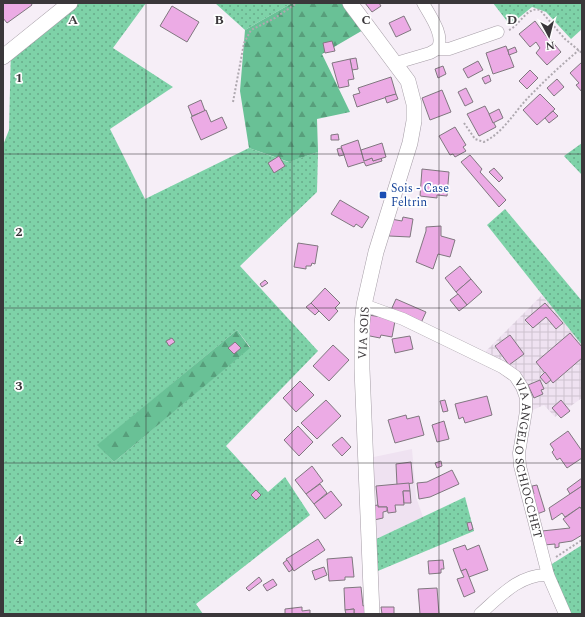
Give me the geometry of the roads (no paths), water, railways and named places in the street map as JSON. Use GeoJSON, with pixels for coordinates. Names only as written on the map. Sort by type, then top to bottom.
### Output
{"type":"FeatureCollection","features":[{"type":"Feature","properties":{"kind":"street"},"geometry":{"type":"LineString","coordinates":[[3,57],[70,3]]}},
{"type":"Feature","properties":{"kind":"street","name":"VIA SOIS"},"geometry":{"type":"LineString","coordinates":[[350,3],[396,63],[411,88],[414,104],[414,121],[410,143],[376,252],[364,306],[361,334],[372,614]]}},
{"type":"Feature","properties":{"kind":"street"},"geometry":{"type":"LineString","coordinates":[[423,3],[440,38],[440,45],[438,48]]}},
{"type":"Feature","properties":{"kind":"street"},"geometry":{"type":"LineString","coordinates":[[396,63],[430,53],[438,48],[449,49],[498,32]]}},
{"type":"Feature","properties":{"kind":"street","name":"VIA ANGELO SCHIOCCHET"},"geometry":{"type":"LineString","coordinates":[[364,306],[403,319],[502,367],[519,382],[524,392],[526,404],[519,460],[546,569],[565,614]]}},
{"type":"Feature","properties":{"kind":"street"},"geometry":{"type":"LineString","coordinates":[[480,614],[503,594],[526,578],[546,569]]}},
{"type":"Feature","properties":{"kind":"place","name":"Sois - Case Feltrin"},"geometry":{"type":"Point","coordinates":[383,195]}}]}
